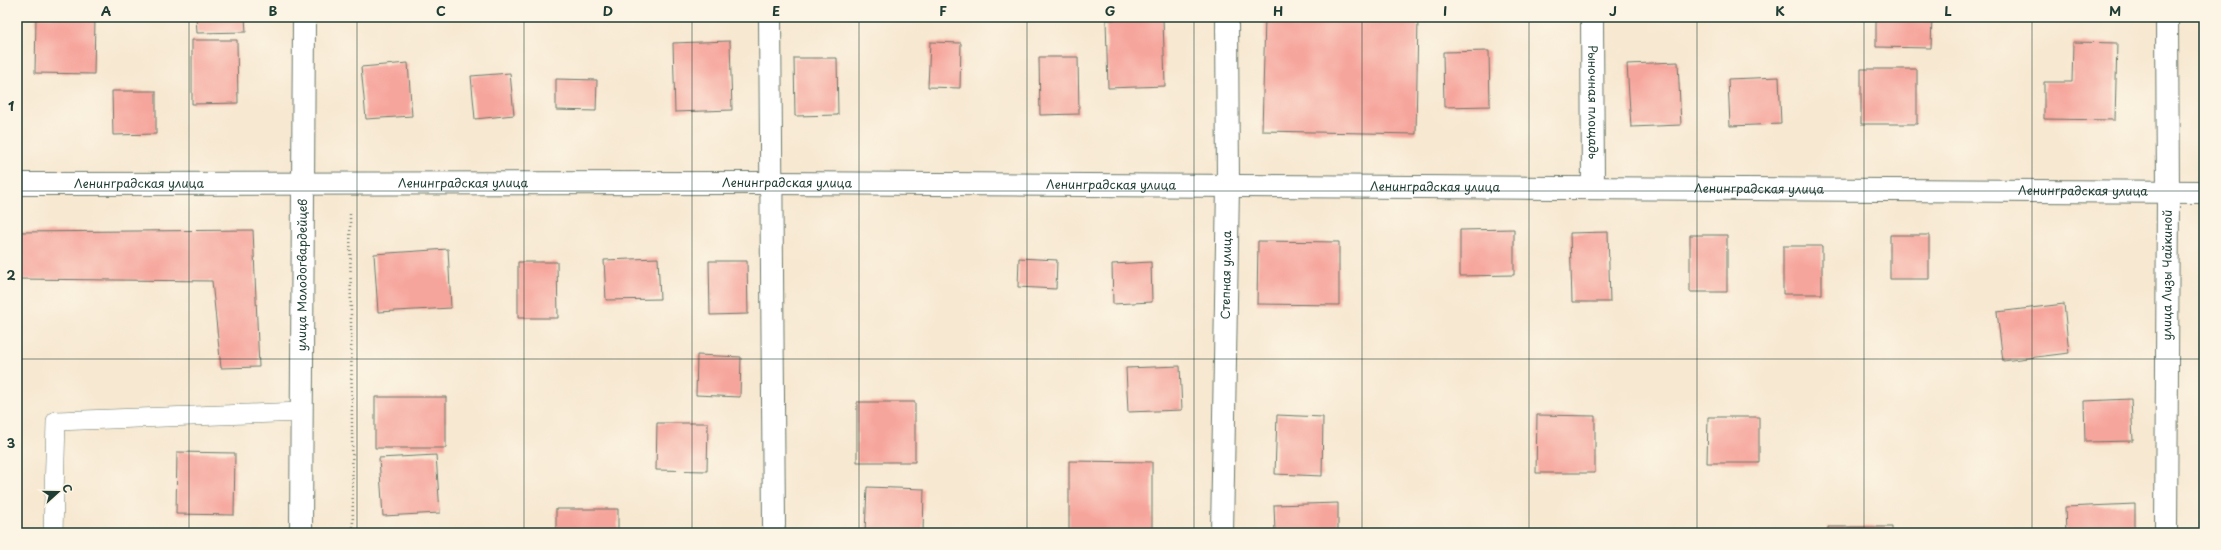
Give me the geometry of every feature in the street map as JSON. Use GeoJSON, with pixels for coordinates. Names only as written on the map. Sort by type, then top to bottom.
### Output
{"type":"FeatureCollection","features":[{"type":"Feature","properties":{"kind":"street","name":"улица Молодогвардейцев"},"geometry":{"type":"LineString","coordinates":[[301,533],[304,17]]}},
{"type":"Feature","properties":{"kind":"street"},"geometry":{"type":"LineString","coordinates":[[770,17],[774,525]]}},
{"type":"Feature","properties":{"kind":"street","name":"Степная улица"},"geometry":{"type":"LineString","coordinates":[[1222,533],[1228,186],[1227,17]]}},
{"type":"Feature","properties":{"kind":"street","name":"Рыночная площадь"},"geometry":{"type":"LineString","coordinates":[[1592,17],[1593,187]]}},
{"type":"Feature","properties":{"kind":"street","name":"улица Лизы Чайкиной"},"geometry":{"type":"LineString","coordinates":[[2166,533],[2168,193],[2167,17]]}},
{"type":"Feature","properties":{"kind":"street","name":"Ленинградская улица"},"geometry":{"type":"LineString","coordinates":[[17,184],[772,183],[1593,187],[2168,193],[2204,192]]}},
{"type":"Feature","properties":{"kind":"lane"},"geometry":{"type":"LineString","coordinates":[[53,533],[56,421],[302,412]]}},
{"type":"Feature","properties":{"kind":"path"},"geometry":{"type":"LineString","coordinates":[[350,183],[353,533]]}},
{"type":"Feature","properties":{"kind":"building"},"geometry":{"type":"Polygon","coordinates":[[[36,17],[95,17],[94,74],[35,73],[36,17]]]}},
{"type":"Feature","properties":{"kind":"building"},"geometry":{"type":"Polygon","coordinates":[[[196,17],[245,17],[246,32],[197,33],[196,17]]]}},
{"type":"Feature","properties":{"kind":"building"},"geometry":{"type":"Polygon","coordinates":[[[1265,17],[1418,17],[1416,134],[1262,131],[1265,17]]]}},
{"type":"Feature","properties":{"kind":"building"},"geometry":{"type":"Polygon","coordinates":[[[1876,17],[1932,17],[1931,48],[1876,47],[1876,17]]]}},
{"type":"Feature","properties":{"kind":"building"},"geometry":{"type":"Polygon","coordinates":[[[1163,18],[1165,86],[1108,88],[1106,20],[1163,18]]]}},
{"type":"Feature","properties":{"kind":"building"},"geometry":{"type":"Polygon","coordinates":[[[192,40],[237,40],[238,103],[192,104],[192,40]]]}},
{"type":"Feature","properties":{"kind":"building"},"geometry":{"type":"Polygon","coordinates":[[[730,41],[732,110],[675,112],[673,43],[730,41]]]}},
{"type":"Feature","properties":{"kind":"building"},"geometry":{"type":"Polygon","coordinates":[[[930,42],[961,43],[960,88],[928,87],[930,42]]]}},
{"type":"Feature","properties":{"kind":"building"},"geometry":{"type":"Polygon","coordinates":[[[2073,42],[2117,43],[2115,120],[2044,119],[2044,82],[2072,82],[2073,42]]]}},
{"type":"Feature","properties":{"kind":"building"},"geometry":{"type":"Polygon","coordinates":[[[1489,51],[1490,106],[1444,107],[1443,52],[1489,51]]]}},
{"type":"Feature","properties":{"kind":"building"},"geometry":{"type":"Polygon","coordinates":[[[1039,57],[1078,57],[1079,114],[1040,115],[1039,57]]]}},
{"type":"Feature","properties":{"kind":"building"},"geometry":{"type":"Polygon","coordinates":[[[794,58],[837,58],[838,115],[795,116],[794,58]]]}},
{"type":"Feature","properties":{"kind":"building"},"geometry":{"type":"Polygon","coordinates":[[[1678,62],[1681,125],[1631,127],[1627,64],[1678,62]]]}},
{"type":"Feature","properties":{"kind":"building"},"geometry":{"type":"Polygon","coordinates":[[[408,63],[412,116],[366,119],[361,67],[408,63]]]}},
{"type":"Feature","properties":{"kind":"building"},"geometry":{"type":"Polygon","coordinates":[[[1861,69],[1917,69],[1917,124],[1861,124],[1861,69]]]}},
{"type":"Feature","properties":{"kind":"building"},"geometry":{"type":"Polygon","coordinates":[[[510,73],[514,115],[475,119],[471,76],[510,73]]]}},
{"type":"Feature","properties":{"kind":"building"},"geometry":{"type":"Polygon","coordinates":[[[1779,77],[1781,124],[1730,126],[1728,79],[1779,77]]]}},
{"type":"Feature","properties":{"kind":"building"},"geometry":{"type":"Polygon","coordinates":[[[556,79],[597,80],[596,111],[556,110],[556,79]]]}},
{"type":"Feature","properties":{"kind":"building"},"geometry":{"type":"Polygon","coordinates":[[[112,91],[156,91],[156,134],[113,135],[112,91]]]}},
{"type":"Feature","properties":{"kind":"building"},"geometry":{"type":"Polygon","coordinates":[[[1514,229],[1514,275],[1460,276],[1460,230],[1514,229]]]}},
{"type":"Feature","properties":{"kind":"building"},"geometry":{"type":"Polygon","coordinates":[[[253,230],[259,367],[221,368],[212,281],[17,279],[17,232],[253,230]]]}},
{"type":"Feature","properties":{"kind":"building"},"geometry":{"type":"Polygon","coordinates":[[[1608,232],[1610,302],[1572,302],[1570,233],[1608,232]]]}},
{"type":"Feature","properties":{"kind":"building"},"geometry":{"type":"Polygon","coordinates":[[[1690,235],[1727,235],[1727,292],[1690,292],[1690,235]]]}},
{"type":"Feature","properties":{"kind":"building"},"geometry":{"type":"Polygon","coordinates":[[[1890,235],[1929,235],[1929,279],[1890,279],[1890,235]]]}},
{"type":"Feature","properties":{"kind":"building"},"geometry":{"type":"Polygon","coordinates":[[[1258,241],[1339,242],[1339,305],[1257,304],[1258,241]]]}},
{"type":"Feature","properties":{"kind":"building"},"geometry":{"type":"Polygon","coordinates":[[[1783,246],[1822,246],[1822,294],[1783,294],[1783,246]]]}},
{"type":"Feature","properties":{"kind":"building"},"geometry":{"type":"Polygon","coordinates":[[[448,249],[451,308],[378,312],[374,254],[448,249]]]}},
{"type":"Feature","properties":{"kind":"building"},"geometry":{"type":"Polygon","coordinates":[[[658,258],[660,299],[606,300],[604,260],[658,258]]]}},
{"type":"Feature","properties":{"kind":"building"},"geometry":{"type":"Polygon","coordinates":[[[1019,258],[1057,260],[1056,289],[1018,287],[1019,258]]]}},
{"type":"Feature","properties":{"kind":"building"},"geometry":{"type":"Polygon","coordinates":[[[709,261],[747,261],[748,314],[710,315],[709,261]]]}},
{"type":"Feature","properties":{"kind":"building"},"geometry":{"type":"Polygon","coordinates":[[[518,262],[557,262],[558,318],[518,318],[518,262]]]}},
{"type":"Feature","properties":{"kind":"building"},"geometry":{"type":"Polygon","coordinates":[[[1151,262],[1152,302],[1113,304],[1112,264],[1151,262]]]}},
{"type":"Feature","properties":{"kind":"building"},"geometry":{"type":"Polygon","coordinates":[[[2064,304],[2069,353],[2003,361],[1997,312],[2064,304]]]}},
{"type":"Feature","properties":{"kind":"building"},"geometry":{"type":"Polygon","coordinates":[[[697,355],[741,357],[740,397],[696,395],[697,355]]]}},
{"type":"Feature","properties":{"kind":"building"},"geometry":{"type":"Polygon","coordinates":[[[1180,366],[1182,410],[1128,412],[1126,368],[1180,366]]]}},
{"type":"Feature","properties":{"kind":"building"},"geometry":{"type":"Polygon","coordinates":[[[375,397],[446,397],[446,448],[375,448],[375,397]]]}},
{"type":"Feature","properties":{"kind":"building"},"geometry":{"type":"Polygon","coordinates":[[[2131,399],[2133,441],[2085,442],[2084,401],[2131,399]]]}},
{"type":"Feature","properties":{"kind":"building"},"geometry":{"type":"Polygon","coordinates":[[[857,402],[915,402],[915,462],[857,462],[857,402]]]}},
{"type":"Feature","properties":{"kind":"building"},"geometry":{"type":"Polygon","coordinates":[[[1277,415],[1323,417],[1322,476],[1275,474],[1277,415]]]}},
{"type":"Feature","properties":{"kind":"building"},"geometry":{"type":"Polygon","coordinates":[[[1537,415],[1595,416],[1595,473],[1536,473],[1537,415]]]}},
{"type":"Feature","properties":{"kind":"building"},"geometry":{"type":"Polygon","coordinates":[[[1708,417],[1759,417],[1759,463],[1707,463],[1708,417]]]}},
{"type":"Feature","properties":{"kind":"building"},"geometry":{"type":"Polygon","coordinates":[[[657,423],[708,423],[707,471],[656,470],[657,423]]]}},
{"type":"Feature","properties":{"kind":"building"},"geometry":{"type":"Polygon","coordinates":[[[177,452],[235,453],[234,515],[176,514],[177,452]]]}},
{"type":"Feature","properties":{"kind":"building"},"geometry":{"type":"Polygon","coordinates":[[[436,455],[440,513],[383,516],[379,458],[436,455]]]}},
{"type":"Feature","properties":{"kind":"building"},"geometry":{"type":"Polygon","coordinates":[[[1069,461],[1152,462],[1152,531],[1069,531],[1069,461]]]}},
{"type":"Feature","properties":{"kind":"building"},"geometry":{"type":"Polygon","coordinates":[[[867,487],[924,489],[923,533],[865,533],[867,487]]]}},
{"type":"Feature","properties":{"kind":"building"},"geometry":{"type":"Polygon","coordinates":[[[1338,503],[1338,533],[1275,533],[1274,505],[1338,503]]]}},
{"type":"Feature","properties":{"kind":"building"},"geometry":{"type":"Polygon","coordinates":[[[2135,504],[2135,533],[2066,533],[2065,507],[2135,504]]]}},
{"type":"Feature","properties":{"kind":"building"},"geometry":{"type":"Polygon","coordinates":[[[556,509],[618,509],[618,533],[556,533],[556,509]]]}},
{"type":"Feature","properties":{"kind":"building"},"geometry":{"type":"Polygon","coordinates":[[[1828,527],[1892,527],[1892,533],[1828,533],[1828,527]]]}}]}
